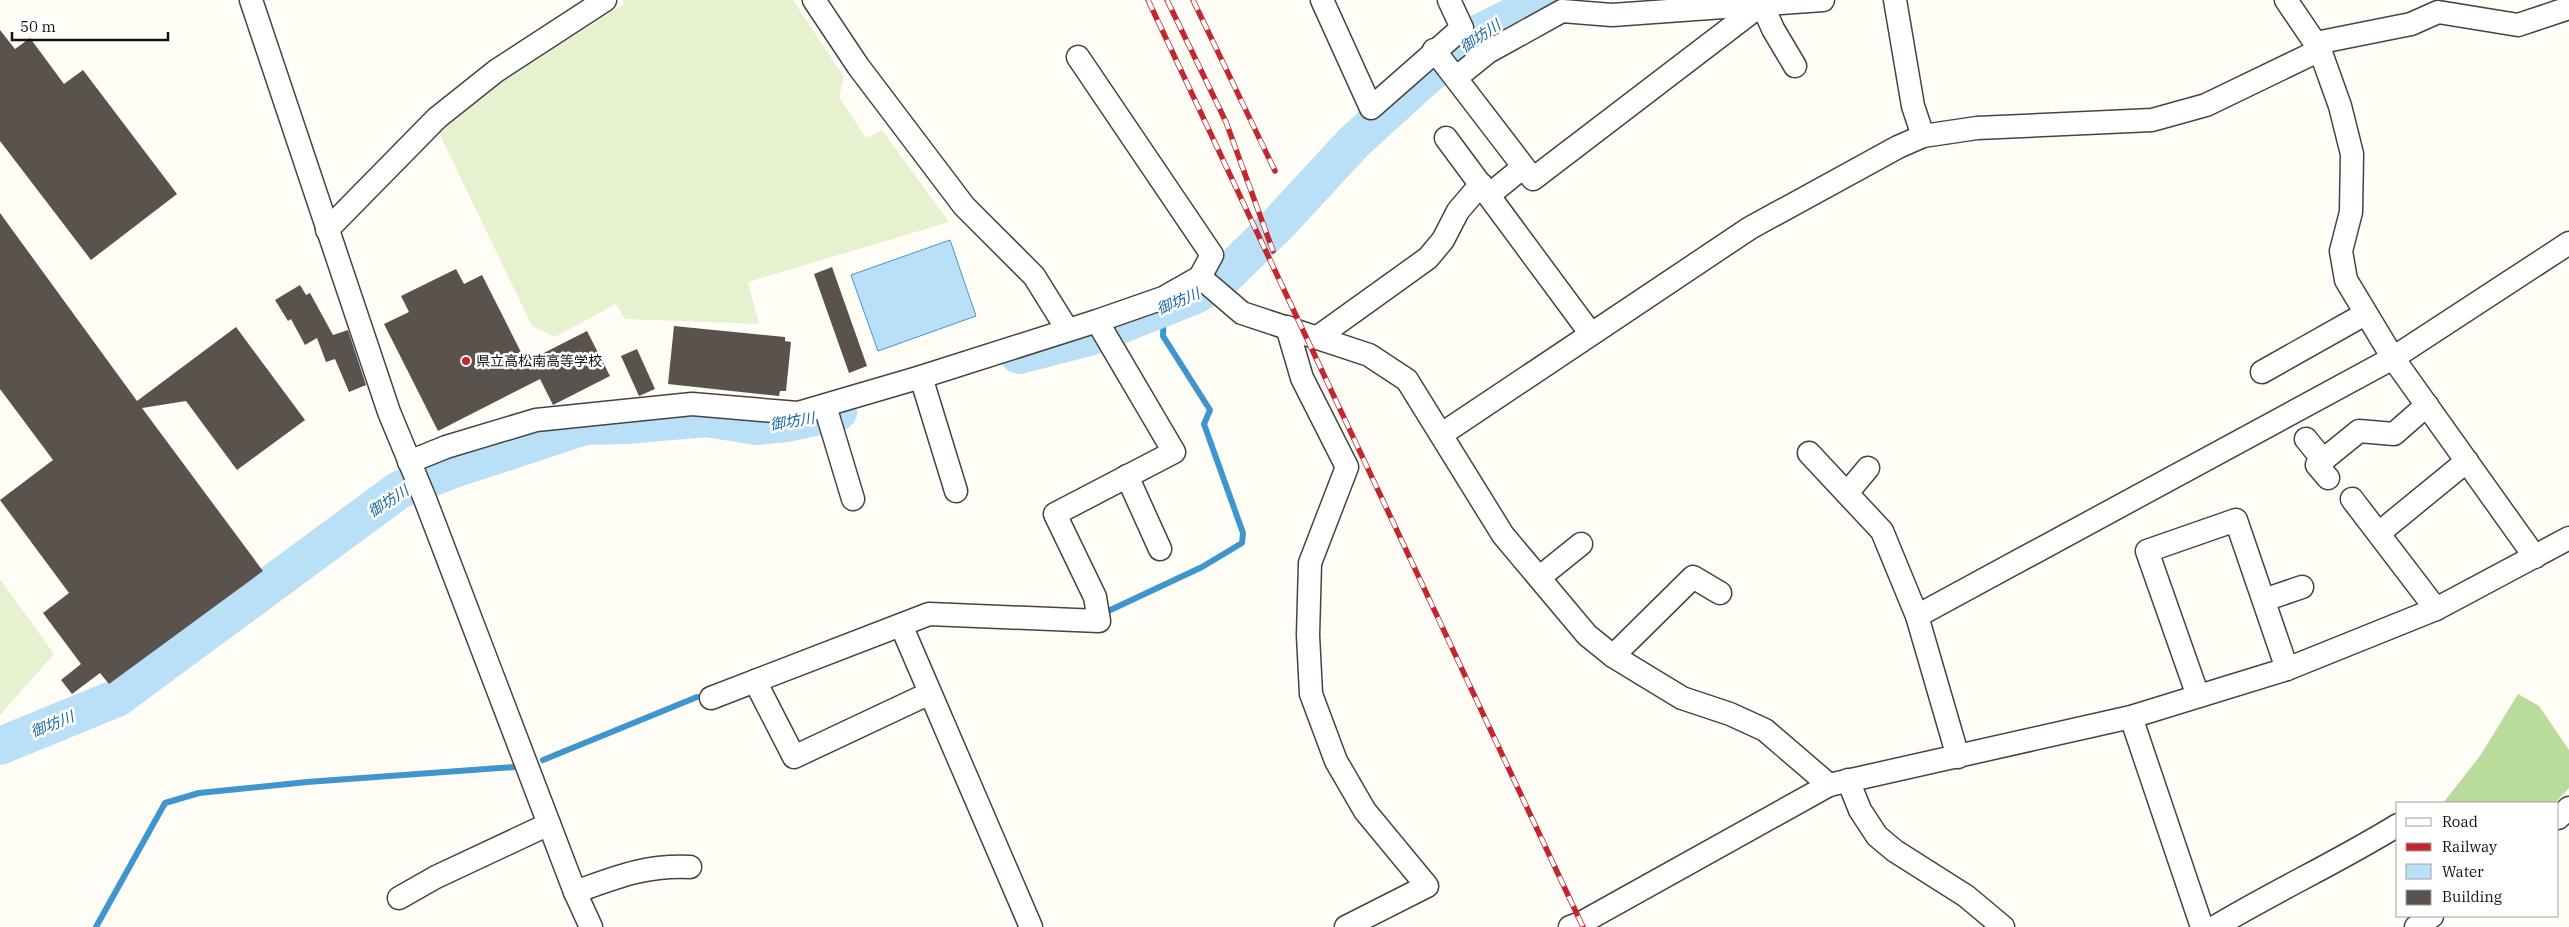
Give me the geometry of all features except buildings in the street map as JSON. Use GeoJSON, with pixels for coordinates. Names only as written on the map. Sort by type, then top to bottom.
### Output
{"type":"FeatureCollection","features":[{"type":"Feature","properties":{"kind":"street"},"geometry":{"type":"LineString","coordinates":[[251,0],[389,412],[425,499],[575,892],[591,927]]}},
{"type":"Feature","properties":{"kind":"street"},"geometry":{"type":"LineString","coordinates":[[327,230],[437,118],[496,71],[606,0]]}},
{"type":"Feature","properties":{"kind":"street"},"geometry":{"type":"LineString","coordinates":[[814,0],[858,66],[964,206],[1034,276],[1066,329]]}},
{"type":"Feature","properties":{"kind":"street"},"geometry":{"type":"LineString","coordinates":[[1322,0],[1371,108],[1434,50],[1462,28],[1449,0]]}},
{"type":"Feature","properties":{"kind":"street"},"geometry":{"type":"LineString","coordinates":[[1454,74],[1528,28],[1562,11],[1579,6],[1612,15],[1823,0]]}},
{"type":"Feature","properties":{"kind":"street"},"geometry":{"type":"LineString","coordinates":[[1895,0],[1912,106],[1923,136]]}},
{"type":"Feature","properties":{"kind":"street"},"geometry":{"type":"LineString","coordinates":[[2286,0],[2318,46],[2340,106],[2352,154],[2351,212],[2341,251],[2346,280],[2393,358],[2535,557]]}},
{"type":"Feature","properties":{"kind":"street"},"geometry":{"type":"LineString","coordinates":[[1434,50],[1454,74],[1522,168],[1533,179],[1762,4]]}},
{"type":"Feature","properties":{"kind":"street"},"geometry":{"type":"LineString","coordinates":[[1762,4],[1773,29],[1796,66]]}},
{"type":"Feature","properties":{"kind":"street"},"geometry":{"type":"LineString","coordinates":[[1442,434],[1750,228],[1898,147],[1923,136],[1977,128],[2152,120],[2206,105],[2318,46],[2411,24],[2438,12],[2518,25],[2569,8]]}},
{"type":"Feature","properties":{"kind":"street"},"geometry":{"type":"LineString","coordinates":[[1078,57],[1212,255],[1205,282]]}},
{"type":"Feature","properties":{"kind":"street"},"geometry":{"type":"LineString","coordinates":[[1446,138],[1591,334]]}},
{"type":"Feature","properties":{"kind":"street"},"geometry":{"type":"LineString","coordinates":[[1318,337],[1428,258],[1443,240],[1458,211],[1485,189],[1522,168]]}},
{"type":"Feature","properties":{"kind":"street"},"geometry":{"type":"LineString","coordinates":[[1917,616],[2393,358],[2569,243]]}},
{"type":"Feature","properties":{"kind":"street"},"geometry":{"type":"LineString","coordinates":[[410,464],[446,447],[536,420],[692,404],[798,413],[923,384],[1066,329],[1101,330],[1163,298],[1205,282]]}},
{"type":"Feature","properties":{"kind":"street"},"geometry":{"type":"LineString","coordinates":[[1205,282],[1242,313],[1369,355],[1408,380],[1503,535],[1587,636],[1613,656],[1682,698],[1730,714],[1765,730],[1839,783],[1878,836],[1895,850],[1966,896],[2004,927]]}},
{"type":"Feature","properties":{"kind":"street"},"geometry":{"type":"LineString","coordinates":[[2262,372],[2365,314]]}},
{"type":"Feature","properties":{"kind":"street"},"geometry":{"type":"LineString","coordinates":[[1287,327],[1302,378],[1347,467],[1310,563],[1308,635],[1311,694],[1336,762],[1365,812],[1427,886],[1346,927]]}},
{"type":"Feature","properties":{"kind":"street"},"geometry":{"type":"LineString","coordinates":[[711,698],[929,614],[1099,621],[1095,597],[1055,514],[1174,452],[1101,330]]}},
{"type":"Feature","properties":{"kind":"street"},"geometry":{"type":"LineString","coordinates":[[923,384],[956,491]]}},
{"type":"Feature","properties":{"kind":"street"},"geometry":{"type":"LineString","coordinates":[[2306,439],[2326,469],[2359,431],[2394,434],[2427,405]]}},
{"type":"Feature","properties":{"kind":"street"},"geometry":{"type":"LineString","coordinates":[[826,406],[853,499]]}},
{"type":"Feature","properties":{"kind":"street"},"geometry":{"type":"LineString","coordinates":[[1810,453],[1882,531],[1917,616],[1958,757]]}},
{"type":"Feature","properties":{"kind":"street"},"geometry":{"type":"LineString","coordinates":[[2379,533],[2467,461]]}},
{"type":"Feature","properties":{"kind":"street"},"geometry":{"type":"LineString","coordinates":[[1847,492],[1868,468]]}},
{"type":"Feature","properties":{"kind":"street"},"geometry":{"type":"LineString","coordinates":[[1127,476],[1160,549]]}},
{"type":"Feature","properties":{"kind":"street"},"geometry":{"type":"LineString","coordinates":[[2352,499],[2436,609]]}},
{"type":"Feature","properties":{"kind":"street"},"geometry":{"type":"LineString","coordinates":[[2198,696],[2147,551],[2236,520],[2287,669]]}},
{"type":"Feature","properties":{"kind":"street"},"geometry":{"type":"LineString","coordinates":[[1570,927],[1581,923],[1839,783],[2131,717],[2287,669],[2436,609],[2569,538]]}},
{"type":"Feature","properties":{"kind":"street"},"geometry":{"type":"LineString","coordinates":[[1540,578],[1581,544]]}},
{"type":"Feature","properties":{"kind":"street"},"geometry":{"type":"LineString","coordinates":[[1613,656],[1693,577],[1720,592]]}},
{"type":"Feature","properties":{"kind":"street"},"geometry":{"type":"LineString","coordinates":[[2264,600],[2302,587]]}},
{"type":"Feature","properties":{"kind":"street"},"geometry":{"type":"LineString","coordinates":[[901,625],[1031,927]]}},
{"type":"Feature","properties":{"kind":"street"},"geometry":{"type":"LineString","coordinates":[[755,681],[794,757],[930,693]]}},
{"type":"Feature","properties":{"kind":"street"},"geometry":{"type":"LineString","coordinates":[[2131,717],[2202,927]]}},
{"type":"Feature","properties":{"kind":"street"},"geometry":{"type":"LineString","coordinates":[[2559,817],[2569,808]]}},
{"type":"Feature","properties":{"kind":"street"},"geometry":{"type":"LineString","coordinates":[[400,898],[436,877],[549,824]]}},
{"type":"Feature","properties":{"kind":"street"},"geometry":{"type":"LineString","coordinates":[[2215,927],[2256,902],[2352,853],[2396,826]]}},
{"type":"Feature","properties":{"kind":"street"},"geometry":{"type":"LineString","coordinates":[[575,892],[629,872],[663,866],[690,867]]}},
{"type":"Feature","properties":{"kind":"street"},"geometry":{"type":"LineString","coordinates":[[2416,927],[2431,917]]}},
{"type":"Feature","properties":{"kind":"green space"},"geometry":{"type":"Polygon","coordinates":[[[623,0],[793,0],[844,77],[839,97],[866,138],[882,130],[949,222],[748,282],[759,324],[625,319],[616,304],[555,337],[532,326],[439,133],[508,77],[624,4],[623,0]]]}},
{"type":"Feature","properties":{"kind":"green space"},"geometry":{"type":"Polygon","coordinates":[[[0,579],[54,654],[0,715],[0,579]]]}},
{"type":"Feature","properties":{"kind":"green space"},"geometry":{"type":"Polygon","coordinates":[[[2518,694],[2539,706],[2569,750],[2569,788],[2556,802],[2444,802],[2480,756],[2518,694]]]}},
{"type":"Feature","properties":{"kind":"water"},"geometry":{"type":"Polygon","coordinates":[[[950,240],[976,316],[878,351],[851,275],[950,240]]]}},
{"type":"Feature","properties":{"kind":"waterway","name":"御坊川"},"geometry":{"type":"LineString","coordinates":[[1019,355],[1092,336],[1195,295],[1220,281],[1279,223],[1353,143],[1423,79],[1479,33],[1542,0]]}},
{"type":"Feature","properties":{"kind":"waterway"},"geometry":{"type":"LineString","coordinates":[[1104,613],[1202,567],[1242,543],[1243,533],[1204,424],[1210,410],[1163,336],[1164,308]]}},
{"type":"Feature","properties":{"kind":"waterway","name":"御坊川"},"geometry":{"type":"LineString","coordinates":[[0,746],[117,698],[399,490],[454,469],[585,426],[626,425],[706,418],[757,426],[787,423],[838,412]]}},
{"type":"Feature","properties":{"kind":"waterway"},"geometry":{"type":"LineString","coordinates":[[543,760],[697,697]]}},
{"type":"Feature","properties":{"kind":"waterway"},"geometry":{"type":"LineString","coordinates":[[96,927],[165,803],[199,793],[307,782],[515,767]]}},
{"type":"Feature","properties":{"kind":"railway"},"geometry":{"type":"LineString","coordinates":[[1148,0],[1583,927]]}},
{"type":"Feature","properties":{"kind":"railway"},"geometry":{"type":"LineString","coordinates":[[1167,0],[1226,122],[1273,251]]}},
{"type":"Feature","properties":{"kind":"railway"},"geometry":{"type":"LineString","coordinates":[[1193,0],[1275,171]]}},
{"type":"Feature","properties":{"kind":"place","name":"県立高松南高等学校"},"geometry":{"type":"Point","coordinates":[466,361]}}]}
